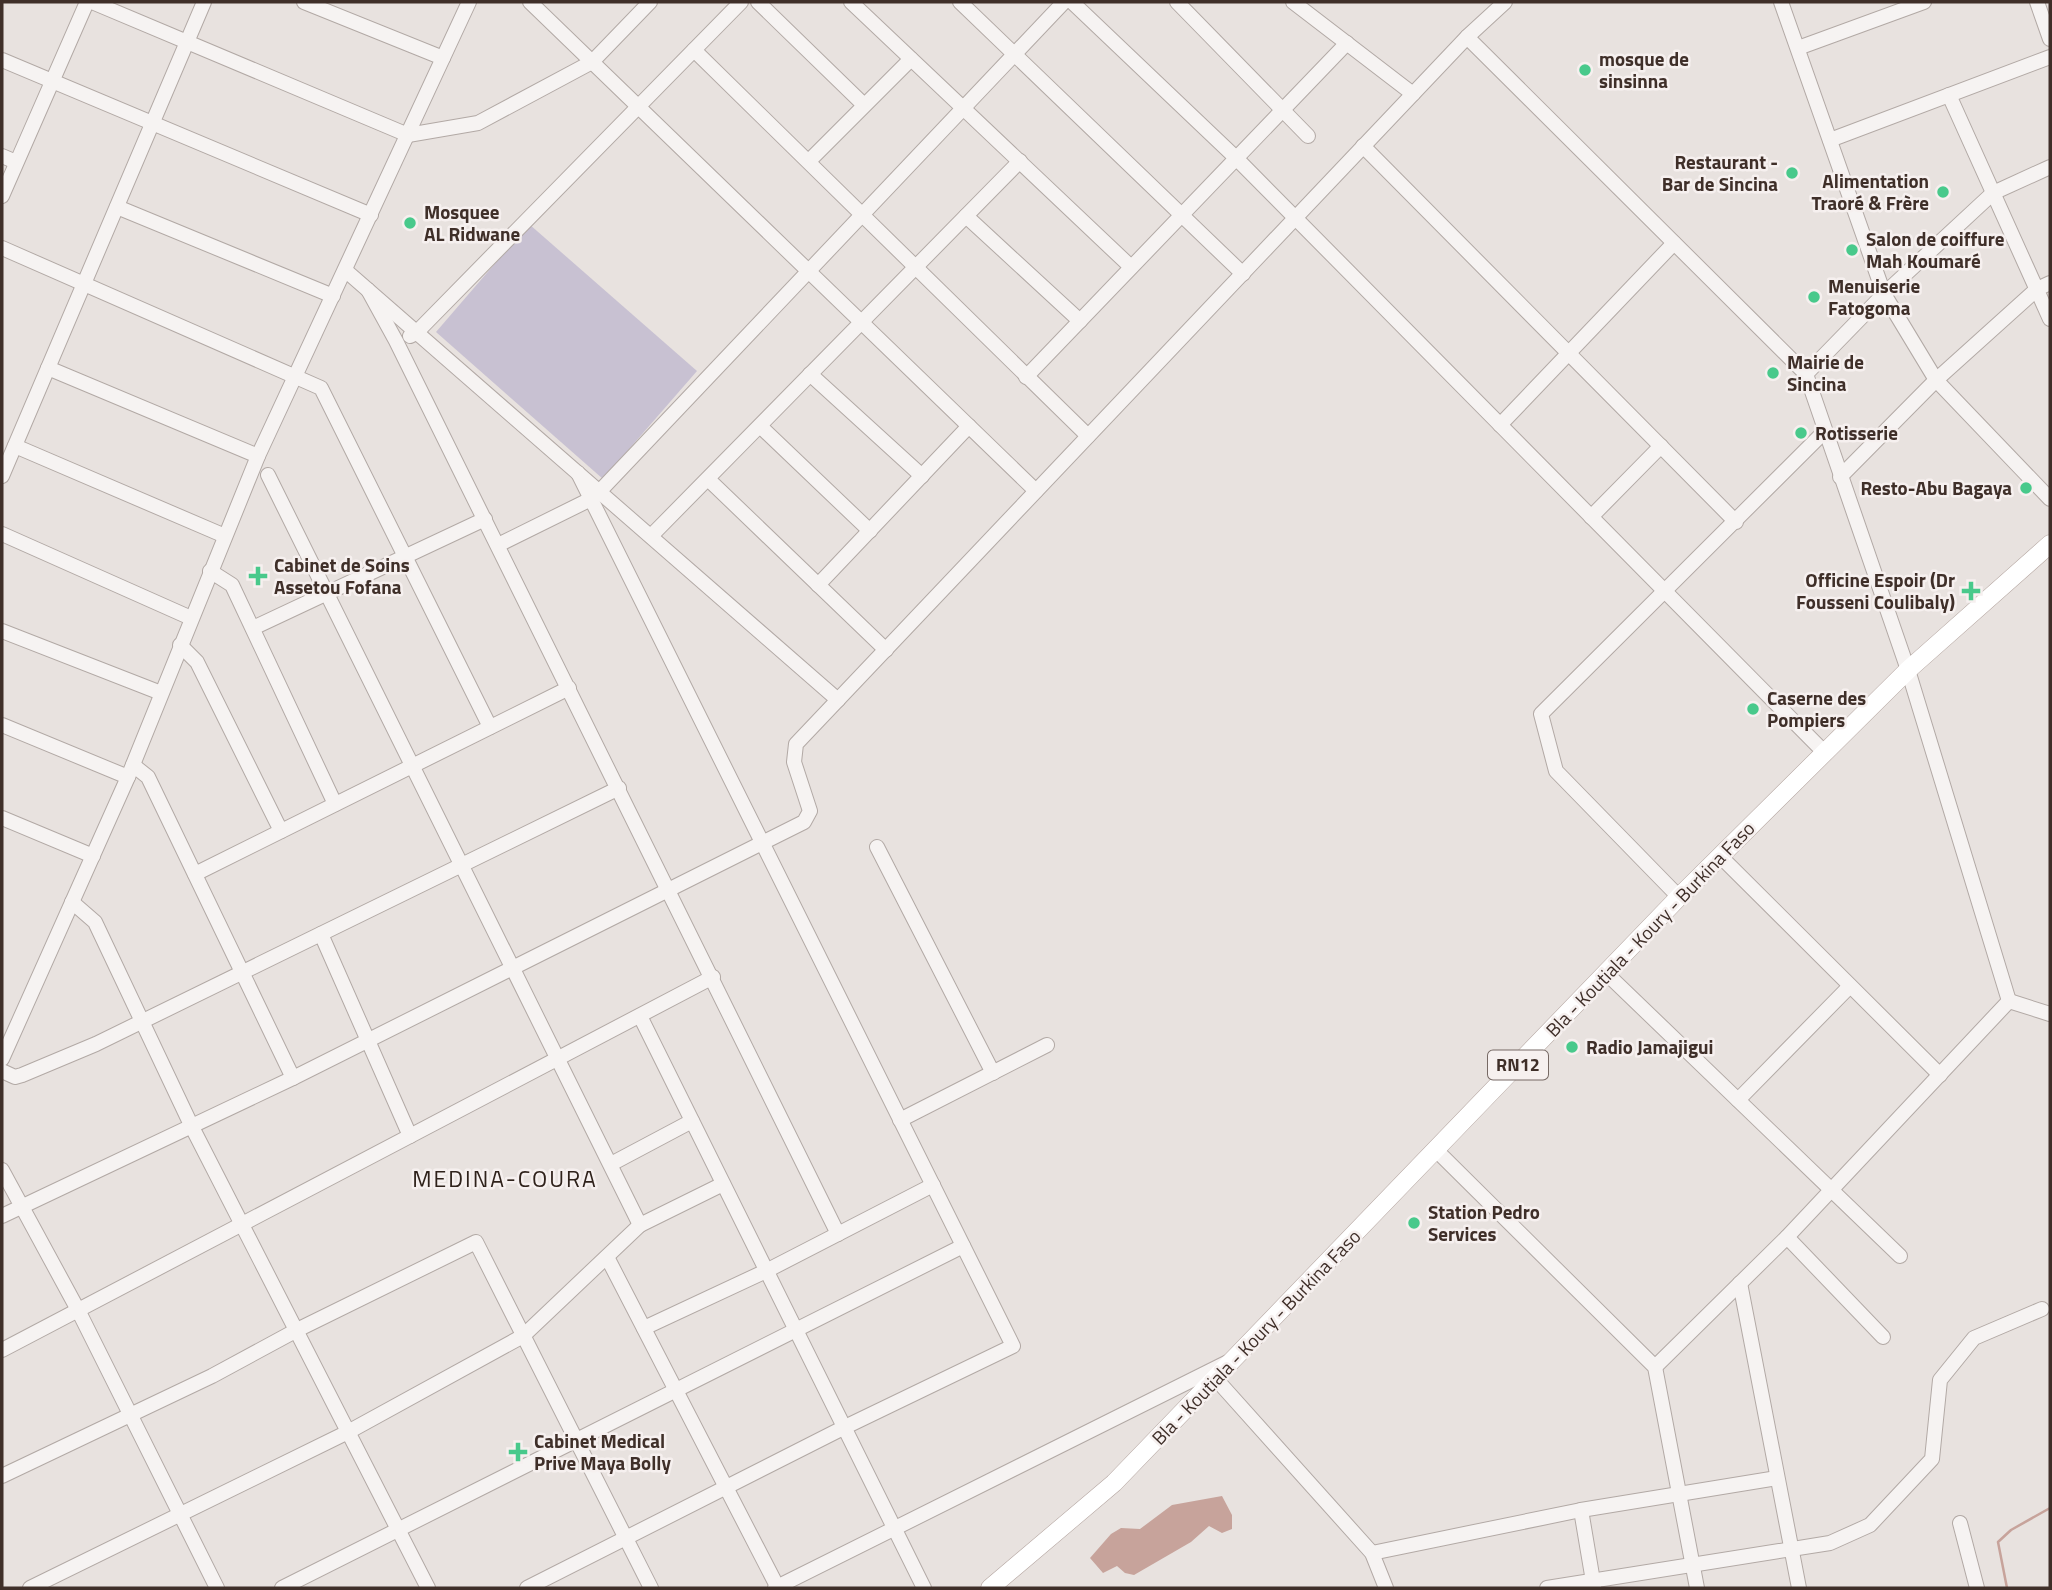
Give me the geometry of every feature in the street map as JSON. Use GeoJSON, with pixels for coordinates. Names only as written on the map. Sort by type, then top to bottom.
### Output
{"type":"FeatureCollection","features":[{"type":"Feature","properties":{"kind":"main road","name":"Bla - Koutiala - Koury - Burkina Faso"},"geometry":{"type":"LineString","coordinates":[[990,1588],[1114,1483],[1679,897],[1908,670],[2050,544]]}},
{"type":"Feature","properties":{"kind":"street"},"geometry":{"type":"LineString","coordinates":[[2,196],[86,2]]}},
{"type":"Feature","properties":{"kind":"street"},"geometry":{"type":"LineString","coordinates":[[92,2],[408,135],[478,123],[592,62],[650,2]]}},
{"type":"Feature","properties":{"kind":"street"},"geometry":{"type":"LineString","coordinates":[[2,476],[204,2]]}},
{"type":"Feature","properties":{"kind":"street"},"geometry":{"type":"LineString","coordinates":[[304,2],[443,58]]}},
{"type":"Feature","properties":{"kind":"street"},"geometry":{"type":"LineString","coordinates":[[2,1059],[130,771],[258,456],[469,2]]}},
{"type":"Feature","properties":{"kind":"street"},"geometry":{"type":"LineString","coordinates":[[530,2],[1036,491]]}},
{"type":"Feature","properties":{"kind":"street"},"geometry":{"type":"LineString","coordinates":[[396,341],[416,333],[741,2]]}},
{"type":"Feature","properties":{"kind":"street"},"geometry":{"type":"LineString","coordinates":[[758,2],[864,105]]}},
{"type":"Feature","properties":{"kind":"street"},"geometry":{"type":"LineString","coordinates":[[851,2],[1131,267]]}},
{"type":"Feature","properties":{"kind":"street"},"geometry":{"type":"LineString","coordinates":[[960,2],[1243,274]]}},
{"type":"Feature","properties":{"kind":"street"},"geometry":{"type":"LineString","coordinates":[[498,545],[595,495],[1064,2]]}},
{"type":"Feature","properties":{"kind":"street"},"geometry":{"type":"LineString","coordinates":[[1072,2],[1235,157],[1825,753]]}},
{"type":"Feature","properties":{"kind":"street"},"geometry":{"type":"LineString","coordinates":[[1177,2],[1308,136]]}},
{"type":"Feature","properties":{"kind":"street"},"geometry":{"type":"LineString","coordinates":[[1293,2],[1413,94]]}},
{"type":"Feature","properties":{"kind":"street"},"geometry":{"type":"LineString","coordinates":[[2,1216],[293,1078],[804,822],[810,811],[794,761],[796,744],[1467,37],[1505,2]]}},
{"type":"Feature","properties":{"kind":"street"},"geometry":{"type":"LineString","coordinates":[[1781,2],[1884,294],[1936,380],[2050,499]]}},
{"type":"Feature","properties":{"kind":"street"},"geometry":{"type":"LineString","coordinates":[[1798,48],[1924,2]]}},
{"type":"Feature","properties":{"kind":"street"},"geometry":{"type":"LineString","coordinates":[[2037,2],[2050,39]]}},
{"type":"Feature","properties":{"kind":"street"},"geometry":{"type":"LineString","coordinates":[[1467,37],[1806,374],[1908,670],[2009,1002]]}},
{"type":"Feature","properties":{"kind":"street"},"geometry":{"type":"LineString","coordinates":[[1026,377],[1347,43]]}},
{"type":"Feature","properties":{"kind":"street"},"geometry":{"type":"LineString","coordinates":[[694,50],[1088,436]]}},
{"type":"Feature","properties":{"kind":"street"},"geometry":{"type":"LineString","coordinates":[[1830,140],[2050,57]]}},
{"type":"Feature","properties":{"kind":"street"},"geometry":{"type":"LineString","coordinates":[[809,161],[911,59]]}},
{"type":"Feature","properties":{"kind":"street"},"geometry":{"type":"LineString","coordinates":[[2,60],[370,215]]}},
{"type":"Feature","properties":{"kind":"street"},"geometry":{"type":"LineString","coordinates":[[1949,95],[1993,193],[2044,286],[2050,318]]}},
{"type":"Feature","properties":{"kind":"street"},"geometry":{"type":"LineString","coordinates":[[1363,146],[1736,522]]}},
{"type":"Feature","properties":{"kind":"street"},"geometry":{"type":"LineString","coordinates":[[2,156],[16,162]]}},
{"type":"Feature","properties":{"kind":"street"},"geometry":{"type":"LineString","coordinates":[[651,536],[1020,161]]}},
{"type":"Feature","properties":{"kind":"street"},"geometry":{"type":"LineString","coordinates":[[1806,374],[1884,294],[1993,193],[2050,167]]}},
{"type":"Feature","properties":{"kind":"street"},"geometry":{"type":"LineString","coordinates":[[117,206],[332,296]]}},
{"type":"Feature","properties":{"kind":"street"},"geometry":{"type":"LineString","coordinates":[[966,216],[1080,321]]}},
{"type":"Feature","properties":{"kind":"street"},"geometry":{"type":"LineString","coordinates":[[1500,425],[1674,243]]}},
{"type":"Feature","properties":{"kind":"street"},"geometry":{"type":"LineString","coordinates":[[2,248],[321,388],[490,727]]}},
{"type":"Feature","properties":{"kind":"street"},"geometry":{"type":"LineString","coordinates":[[345,270],[578,473],[595,495],[763,843],[1013,1346],[843,1428],[527,1588]]}},
{"type":"Feature","properties":{"kind":"street"},"geometry":{"type":"LineString","coordinates":[[1840,477],[1936,380],[2044,286]]}},
{"type":"Feature","properties":{"kind":"street"},"geometry":{"type":"LineString","coordinates":[[368,290],[619,788],[838,1234]]}},
{"type":"Feature","properties":{"kind":"street"},"geometry":{"type":"LineString","coordinates":[[48,368],[258,456]]}},
{"type":"Feature","properties":{"kind":"street"},"geometry":{"type":"LineString","coordinates":[[810,374],[922,476]]}},
{"type":"Feature","properties":{"kind":"street"},"geometry":{"type":"LineString","coordinates":[[760,426],[870,531]]}},
{"type":"Feature","properties":{"kind":"street"},"geometry":{"type":"LineString","coordinates":[[818,585],[969,426]]}},
{"type":"Feature","properties":{"kind":"street"},"geometry":{"type":"LineString","coordinates":[[1679,897],[1556,771],[1541,714],[1825,431]]}},
{"type":"Feature","properties":{"kind":"street"},"geometry":{"type":"LineString","coordinates":[[15,446],[225,536]]}},
{"type":"Feature","properties":{"kind":"street"},"geometry":{"type":"LineString","coordinates":[[1591,517],[1661,446]]}},
{"type":"Feature","properties":{"kind":"street"},"geometry":{"type":"LineString","coordinates":[[268,475],[640,1225]]}},
{"type":"Feature","properties":{"kind":"street"},"geometry":{"type":"LineString","coordinates":[[708,478],[886,650]]}},
{"type":"Feature","properties":{"kind":"street"},"geometry":{"type":"LineString","coordinates":[[595,495],[651,536],[838,700]]}},
{"type":"Feature","properties":{"kind":"street"},"geometry":{"type":"LineString","coordinates":[[253,628],[485,519]]}},
{"type":"Feature","properties":{"kind":"street"},"geometry":{"type":"LineString","coordinates":[[2,534],[191,618]]}},
{"type":"Feature","properties":{"kind":"street"},"geometry":{"type":"LineString","coordinates":[[210,571],[232,585],[335,804]]}},
{"type":"Feature","properties":{"kind":"street"},"geometry":{"type":"LineString","coordinates":[[2,631],[161,693]]}},
{"type":"Feature","properties":{"kind":"street"},"geometry":{"type":"LineString","coordinates":[[180,645],[197,662],[281,831]]}},
{"type":"Feature","properties":{"kind":"street"},"geometry":{"type":"LineString","coordinates":[[195,874],[569,688]]}},
{"type":"Feature","properties":{"kind":"street"},"geometry":{"type":"LineString","coordinates":[[2,725],[148,777],[293,1078]]}},
{"type":"Feature","properties":{"kind":"street"},"geometry":{"type":"LineString","coordinates":[[2,1070],[15,1077],[22,1075],[143,1021],[619,788]]}},
{"type":"Feature","properties":{"kind":"street"},"geometry":{"type":"LineString","coordinates":[[2,818],[93,856]]}},
{"type":"Feature","properties":{"kind":"street"},"geometry":{"type":"LineString","coordinates":[[877,847],[993,1073]]}},
{"type":"Feature","properties":{"kind":"street"},"geometry":{"type":"LineString","coordinates":[[1720,856],[1940,1075]]}},
{"type":"Feature","properties":{"kind":"street"},"geometry":{"type":"LineString","coordinates":[[72,902],[95,922],[192,1127],[428,1588]]}},
{"type":"Feature","properties":{"kind":"street"},"geometry":{"type":"LineString","coordinates":[[321,934],[410,1136]]}},
{"type":"Feature","properties":{"kind":"street"},"geometry":{"type":"LineString","coordinates":[[1606,973],[1900,1256]]}},
{"type":"Feature","properties":{"kind":"street"},"geometry":{"type":"LineString","coordinates":[[2,1350],[713,977]]}},
{"type":"Feature","properties":{"kind":"street"},"geometry":{"type":"LineString","coordinates":[[1738,1100],[1850,986]]}},
{"type":"Feature","properties":{"kind":"street"},"geometry":{"type":"LineString","coordinates":[[2009,1002],[2050,1014]]}},
{"type":"Feature","properties":{"kind":"street"},"geometry":{"type":"LineString","coordinates":[[1655,1367],[1787,1237],[2009,1002]]}},
{"type":"Feature","properties":{"kind":"street"},"geometry":{"type":"LineString","coordinates":[[640,1016],[923,1588]]}},
{"type":"Feature","properties":{"kind":"street"},"geometry":{"type":"LineString","coordinates":[[901,1120],[1047,1045]]}},
{"type":"Feature","properties":{"kind":"street"},"geometry":{"type":"LineString","coordinates":[[611,1164],[692,1121]]}},
{"type":"Feature","properties":{"kind":"street"},"geometry":{"type":"LineString","coordinates":[[1436,1150],[1655,1367],[1697,1588]]}},
{"type":"Feature","properties":{"kind":"street"},"geometry":{"type":"LineString","coordinates":[[2,1170],[78,1310],[217,1588]]}},
{"type":"Feature","properties":{"kind":"street"},"geometry":{"type":"LineString","coordinates":[[30,1588],[348,1432],[523,1336],[640,1225],[723,1184]]}},
{"type":"Feature","properties":{"kind":"street"},"geometry":{"type":"LineString","coordinates":[[644,1328],[766,1271],[933,1185]]}},
{"type":"Feature","properties":{"kind":"street"},"geometry":{"type":"LineString","coordinates":[[1787,1237],[1884,1337]]}},
{"type":"Feature","properties":{"kind":"street"},"geometry":{"type":"LineString","coordinates":[[2,1476],[212,1376],[297,1330],[476,1242],[651,1588]]}},
{"type":"Feature","properties":{"kind":"street"},"geometry":{"type":"LineString","coordinates":[[282,1588],[963,1246]]}},
{"type":"Feature","properties":{"kind":"street"},"geometry":{"type":"LineString","coordinates":[[607,1257],[777,1588],[1237,1358]]}},
{"type":"Feature","properties":{"kind":"street"},"geometry":{"type":"LineString","coordinates":[[1740,1283],[1799,1588]]}},
{"type":"Feature","properties":{"kind":"street"},"geometry":{"type":"LineString","coordinates":[[1547,1588],[1593,1584],[1692,1564],[1829,1543],[1870,1525],[1932,1459],[1940,1380],[1974,1338],[2042,1310]]}},
{"type":"Feature","properties":{"kind":"street"},"geometry":{"type":"LineString","coordinates":[[1216,1379],[1372,1553],[1386,1588]]}},
{"type":"Feature","properties":{"kind":"street"},"geometry":{"type":"LineString","coordinates":[[1372,1553],[1581,1510],[1777,1478]]}},
{"type":"Feature","properties":{"kind":"street"},"geometry":{"type":"LineString","coordinates":[[1581,1510],[1593,1584]]}},
{"type":"Feature","properties":{"kind":"street"},"geometry":{"type":"LineString","coordinates":[[1959,1523],[1977,1588]]}},
{"type":"Feature","properties":{"kind":"shaded area"},"geometry":{"type":"Polygon","coordinates":[[[529,224],[697,371],[603,479],[436,332],[529,224]]]}},
{"type":"Feature","properties":{"kind":"shaded area"},"geometry":{"type":"Polygon","coordinates":[[[1222,1496],[1232,1515],[1232,1529],[1222,1533],[1209,1526],[1191,1542],[1134,1575],[1125,1573],[1117,1566],[1103,1573],[1090,1558],[1111,1534],[1121,1528],[1140,1529],[1172,1505],[1222,1496]]]}},
{"type":"Feature","properties":{"kind":"waterway"},"geometry":{"type":"LineString","coordinates":[[2007,1588],[1998,1542],[2011,1530],[2050,1508]]}},
{"type":"Feature","properties":{"kind":"place","name":"mosque de sinsinna"},"geometry":{"type":"Point","coordinates":[1585,70]}},
{"type":"Feature","properties":{"kind":"place","name":"Restaurant - Bar de Sincina"},"geometry":{"type":"Point","coordinates":[1792,173]}},
{"type":"Feature","properties":{"kind":"place","name":"Alimentation Traoré & Frère"},"geometry":{"type":"Point","coordinates":[1943,192]}},
{"type":"Feature","properties":{"kind":"place","name":"Mosquee AL Ridwane"},"geometry":{"type":"Point","coordinates":[410,223]}},
{"type":"Feature","properties":{"kind":"place","name":"Salon de coiffure Mah Koumaré"},"geometry":{"type":"Point","coordinates":[1852,250]}},
{"type":"Feature","properties":{"kind":"place","name":"Menuiserie Fatogoma"},"geometry":{"type":"Point","coordinates":[1814,297]}},
{"type":"Feature","properties":{"kind":"place","name":"Mairie de Sincina"},"geometry":{"type":"Point","coordinates":[1773,373]}},
{"type":"Feature","properties":{"kind":"place","name":"Rotisserie"},"geometry":{"type":"Point","coordinates":[1801,433]}},
{"type":"Feature","properties":{"kind":"place","name":"Resto-Abu Bagaya"},"geometry":{"type":"Point","coordinates":[2026,488]}},
{"type":"Feature","properties":{"kind":"place","name":"Cabinet de Soins Assetou Fofana"},"geometry":{"type":"Point","coordinates":[258,576]}},
{"type":"Feature","properties":{"kind":"place","name":"Officine Espoir (Dr Fousseni Coulibaly)"},"geometry":{"type":"Point","coordinates":[1971,591]}},
{"type":"Feature","properties":{"kind":"place","name":"Caserne des Pompiers"},"geometry":{"type":"Point","coordinates":[1753,709]}},
{"type":"Feature","properties":{"kind":"place","name":"Radio Jamajigui"},"geometry":{"type":"Point","coordinates":[1572,1047]}},
{"type":"Feature","properties":{"kind":"place","name":"Station Pedro Services"},"geometry":{"type":"Point","coordinates":[1414,1223]}},
{"type":"Feature","properties":{"kind":"place","name":"Cabinet Medical Prive Maya Bolly"},"geometry":{"type":"Point","coordinates":[518,1452]}},
{"type":"Feature","properties":{"kind":"district","name":"MEDINA-COURA"},"geometry":{"type":"Point","coordinates":[505,1179]}}]}
